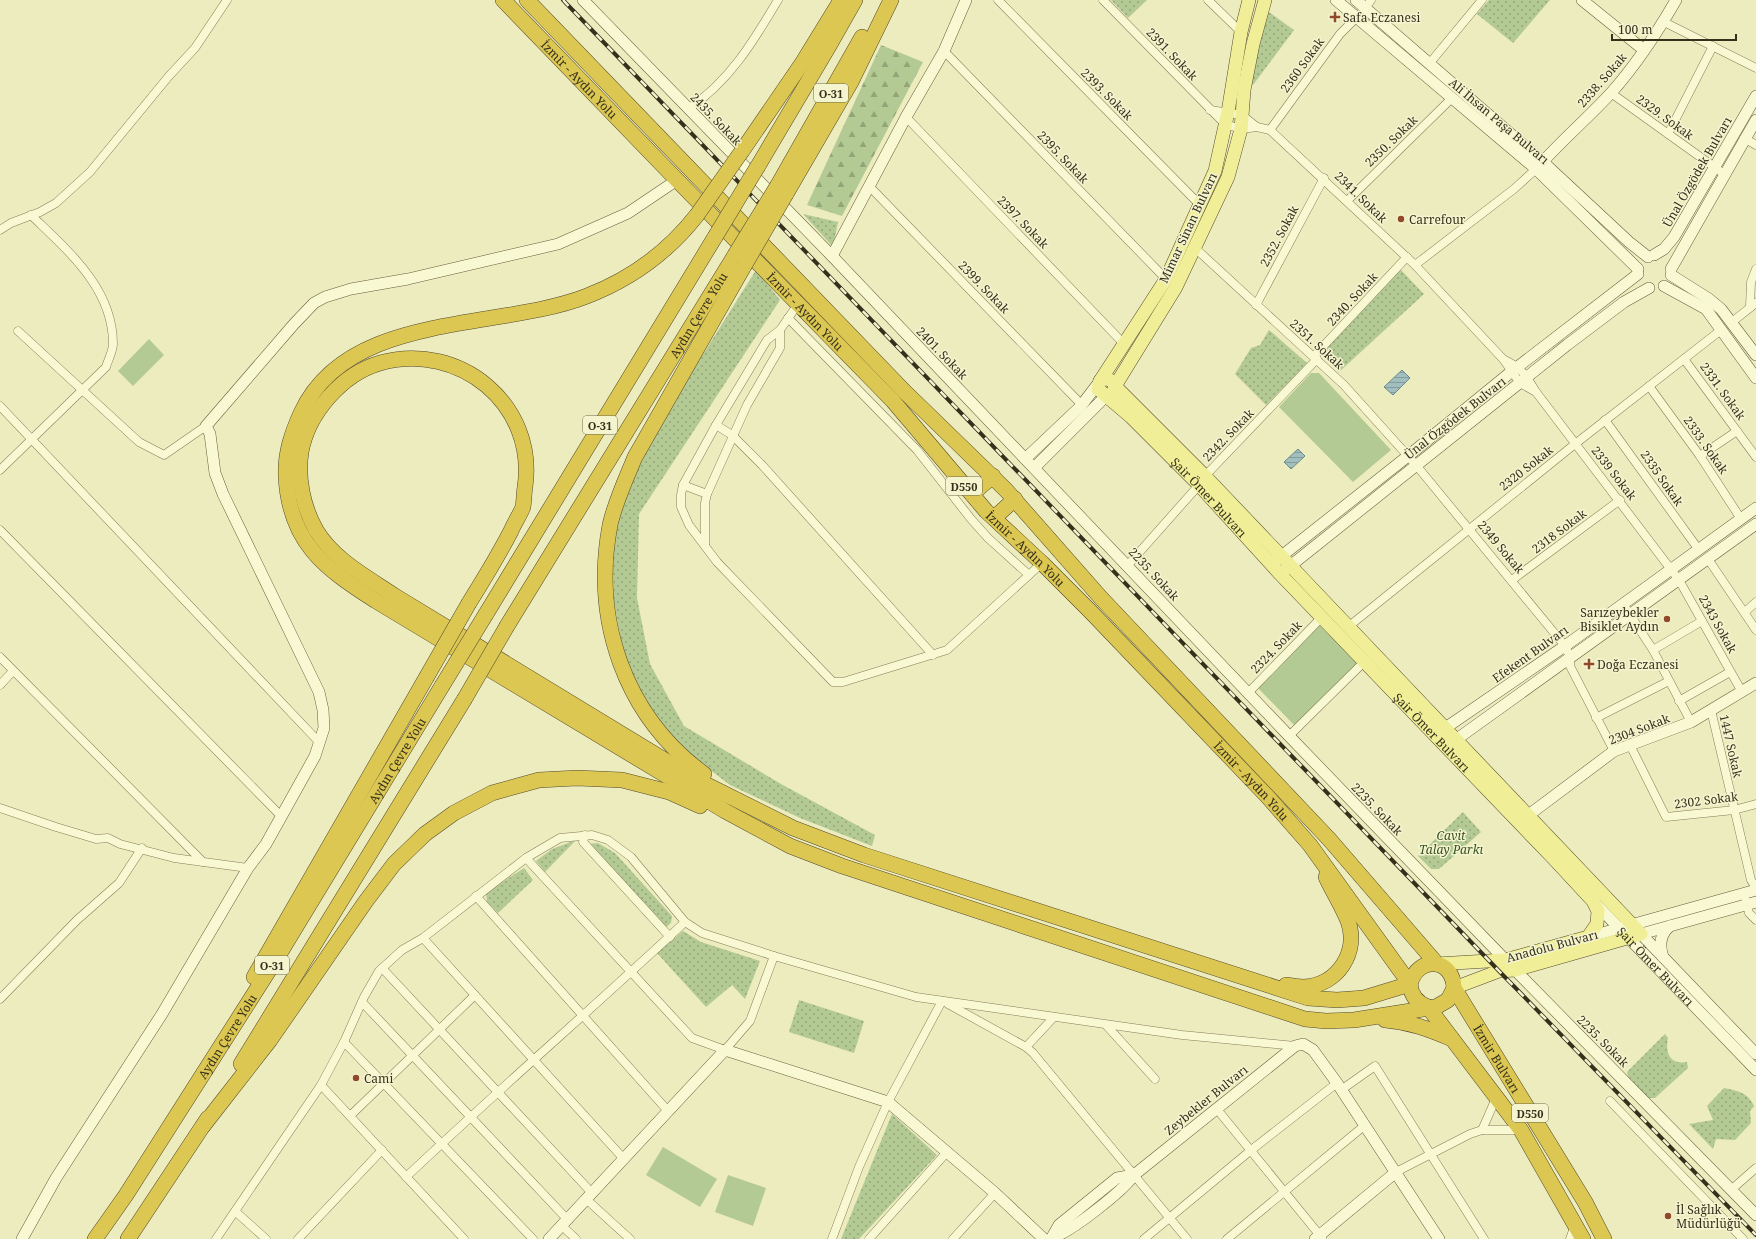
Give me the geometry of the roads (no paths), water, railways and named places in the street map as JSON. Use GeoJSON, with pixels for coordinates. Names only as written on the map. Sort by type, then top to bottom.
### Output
{"type":"FeatureCollection","features":[{"type":"Feature","properties":{"kind":"highway","name":"İzmir - Aydın Yolu"},"geometry":{"type":"LineString","coordinates":[[503,0],[894,401],[994,518],[1042,563],[1261,790],[1310,845],[1410,984],[1413,996],[1422,1005],[1428,1007]]}},
{"type":"Feature","properties":{"kind":"highway","name":"İzmir - Aydın Yolu"},"geometry":{"type":"LineString","coordinates":[[527,0],[905,392],[1015,499],[1101,598],[1329,839],[1438,964]]}},
{"type":"Feature","properties":{"kind":"highway"},"geometry":{"type":"LineString","coordinates":[[790,846],[725,811],[343,580],[316,556],[296,524],[287,494],[286,461],[292,432],[305,405],[320,384],[346,361],[375,344],[418,331],[551,307],[587,296],[622,280],[650,262],[681,236],[697,215],[803,62],[841,0]]}},
{"type":"Feature","properties":{"kind":"highway","name":"Aydın Çevre Yolu"},"geometry":{"type":"LineString","coordinates":[[95,1239],[126,1195],[280,953],[758,166],[855,0]]}},
{"type":"Feature","properties":{"kind":"highway","name":"Aydın Çevre Yolu"},"geometry":{"type":"LineString","coordinates":[[203,1126],[464,700],[507,626],[740,261],[782,189],[882,0]]}},
{"type":"Feature","properties":{"kind":"highway"},"geometry":{"type":"LineString","coordinates":[[782,189],[851,82],[891,0]]}},
{"type":"Feature","properties":{"kind":"highway"},"geometry":{"type":"LineString","coordinates":[[740,261],[634,457],[610,524],[605,559],[605,593],[613,645],[627,680],[647,716],[670,746],[700,771],[747,806]]}},
{"type":"Feature","properties":{"kind":"highway"},"geometry":{"type":"LineString","coordinates":[[177,1113],[287,918],[426,678],[469,603],[485,578],[522,507],[528,472],[524,439],[509,410],[487,385],[460,368],[430,360],[412,359],[378,364],[360,371],[341,385],[328,398],[316,415],[301,451],[300,473],[304,500],[316,530],[334,552],[395,596],[699,781],[793,828],[864,855],[1308,998],[1337,1000],[1364,998],[1410,984],[1416,970],[1423,966],[1438,964]]}},
{"type":"Feature","properties":{"kind":"highway"},"geometry":{"type":"LineString","coordinates":[[972,494],[992,476]]}},
{"type":"Feature","properties":{"kind":"highway"},"geometry":{"type":"LineString","coordinates":[[994,518],[1015,499]]}},
{"type":"Feature","properties":{"kind":"highway"},"geometry":{"type":"LineString","coordinates":[[203,1126],[270,1040],[366,900],[394,864],[425,834],[454,813],[492,793],[540,780],[578,778],[622,780],[669,792],[790,846],[842,866],[1305,1019],[1326,1022],[1354,1020],[1443,1004],[1452,995],[1454,988]]}},
{"type":"Feature","properties":{"kind":"highway"},"geometry":{"type":"LineString","coordinates":[[1255,982],[1304,987],[1318,984],[1333,976],[1343,966],[1350,954],[1351,938],[1348,922],[1310,845]]}},
{"type":"Feature","properties":{"kind":"highway","name":"İzmir Bulvarı"},"geometry":{"type":"LineString","coordinates":[[1438,964],[1452,976],[1454,988],[1585,1202],[1604,1239]]}},
{"type":"Feature","properties":{"kind":"highway","name":"İzmir Bulvarı"},"geometry":{"type":"LineString","coordinates":[[1428,1007],[1497,1096],[1521,1130],[1573,1232],[1583,1239]]}},
{"type":"Feature","properties":{"kind":"highway"},"geometry":{"type":"LineString","coordinates":[[1354,1020],[1405,1022],[1425,1027],[1455,1041]]}},
{"type":"Feature","properties":{"kind":"highway","name":"O-31"},"geometry":{"type":"LineString","coordinates":[[128,1239],[203,1126]]}},
{"type":"Feature","properties":{"kind":"main road","name":"Mimar Sinan Bulvarı"},"geometry":{"type":"LineString","coordinates":[[1189,245],[1200,205],[1215,171],[1227,118],[1241,32],[1249,0]]}},
{"type":"Feature","properties":{"kind":"main road","name":"Mimar Sinan Bulvarı"},"geometry":{"type":"LineString","coordinates":[[1111,391],[1171,283],[1189,245],[1228,177],[1241,129],[1244,90],[1253,44],[1265,0]]}},
{"type":"Feature","properties":{"kind":"main road","name":"Mimar Sinan Bulvarı"},"geometry":{"type":"LineString","coordinates":[[1100,381],[1124,344],[1171,283]]}},
{"type":"Feature","properties":{"kind":"main road","name":"Şair Ömer Bulvarı"},"geometry":{"type":"LineString","coordinates":[[1100,381],[1104,378],[1110,379],[1111,391],[1202,481],[1281,565],[1348,627],[1440,732]]}},
{"type":"Feature","properties":{"kind":"main road","name":"Şair Ömer Bulvarı"},"geometry":{"type":"LineString","coordinates":[[1281,565],[1322,616],[1365,661],[1440,732],[1524,819],[1636,929]]}},
{"type":"Feature","properties":{"kind":"main road","name":"Şair Ömer Bulvarı"},"geometry":{"type":"LineString","coordinates":[[1524,819],[1593,901]]}},
{"type":"Feature","properties":{"kind":"main road"},"geometry":{"type":"LineString","coordinates":[[1588,937],[1597,924],[1598,911],[1593,901]]}},
{"type":"Feature","properties":{"kind":"main road","name":"Anadolu Bulvarı"},"geometry":{"type":"LineString","coordinates":[[1454,988],[1498,971],[1515,970],[1628,938],[1636,929]]}},
{"type":"Feature","properties":{"kind":"main road","name":"Anadolu Bulvarı"},"geometry":{"type":"LineString","coordinates":[[1438,964],[1505,960],[1588,937]]}},
{"type":"Feature","properties":{"kind":"street"},"geometry":{"type":"LineString","coordinates":[[0,230],[11,223],[56,203],[90,172],[169,76],[195,48],[227,0]]}},
{"type":"Feature","properties":{"kind":"street","name":"2435. Sokak"},"geometry":{"type":"LineString","coordinates":[[583,0],[832,256]]}},
{"type":"Feature","properties":{"kind":"street"},"geometry":{"type":"LineString","coordinates":[[688,109],[708,96],[734,67],[751,46],[778,0]]}},
{"type":"Feature","properties":{"kind":"street"},"geometry":{"type":"LineString","coordinates":[[832,256],[906,117],[944,51],[966,0]]}},
{"type":"Feature","properties":{"kind":"street","name":"2393. Sokak"},"geometry":{"type":"LineString","coordinates":[[998,0],[1200,205]]}},
{"type":"Feature","properties":{"kind":"street","name":"2391. Sokak"},"geometry":{"type":"LineString","coordinates":[[1103,0],[1210,110],[1227,118]]}},
{"type":"Feature","properties":{"kind":"street"},"geometry":{"type":"LineString","coordinates":[[1208,0],[1253,44]]}},
{"type":"Feature","properties":{"kind":"street","name":"Ali İhsan Paşa Bulvarı"},"geometry":{"type":"LineString","coordinates":[[1336,0],[1426,68],[1629,242],[1651,256]]}},
{"type":"Feature","properties":{"kind":"street","name":"Ali İhsan Paşa Bulvarı"},"geometry":{"type":"LineString","coordinates":[[1356,0],[1368,4],[1452,98],[1539,165],[1638,272]]}},
{"type":"Feature","properties":{"kind":"street"},"geometry":{"type":"LineString","coordinates":[[1426,68],[1482,0]]}},
{"type":"Feature","properties":{"kind":"street"},"geometry":{"type":"LineString","coordinates":[[1582,0],[1644,50]]}},
{"type":"Feature","properties":{"kind":"street","name":"2338. Sokak"},"geometry":{"type":"LineString","coordinates":[[1539,165],[1611,93],[1664,22],[1676,0]]}},
{"type":"Feature","properties":{"kind":"street"},"geometry":{"type":"LineString","coordinates":[[1357,17],[1368,4]]}},
{"type":"Feature","properties":{"kind":"street","name":"2360 Sokak"},"geometry":{"type":"LineString","coordinates":[[1270,130],[1340,34],[1357,17]]}},
{"type":"Feature","properties":{"kind":"street"},"geometry":{"type":"LineString","coordinates":[[1664,22],[1756,68]]}},
{"type":"Feature","properties":{"kind":"street"},"geometry":{"type":"LineString","coordinates":[[1668,134],[1713,46]]}},
{"type":"Feature","properties":{"kind":"street","name":"2395. Sokak"},"geometry":{"type":"LineString","coordinates":[[944,51],[1171,283]]}},
{"type":"Feature","properties":{"kind":"street","name":"2329. Sokak"},"geometry":{"type":"LineString","coordinates":[[1611,93],[1713,168],[1724,174]]}},
{"type":"Feature","properties":{"kind":"street","name":"Ünal Özgödek Bulvarı"},"geometry":{"type":"LineString","coordinates":[[1651,256],[1664,249],[1674,237],[1756,96]]}},
{"type":"Feature","properties":{"kind":"street","name":"2350. Sokak"},"geometry":{"type":"LineString","coordinates":[[1347,201],[1452,98]]}},
{"type":"Feature","properties":{"kind":"street"},"geometry":{"type":"LineString","coordinates":[[1210,110],[1227,118],[1241,129]]}},
{"type":"Feature","properties":{"kind":"street"},"geometry":{"type":"LineString","coordinates":[[1227,118],[1242,115],[1257,127]]}},
{"type":"Feature","properties":{"kind":"street","name":"2397. Sokak"},"geometry":{"type":"LineString","coordinates":[[906,117],[1124,344]]}},
{"type":"Feature","properties":{"kind":"street","name":"Ünal Özgödek Bulvarı"},"geometry":{"type":"LineString","coordinates":[[1671,272],[1744,138],[1756,120]]}},
{"type":"Feature","properties":{"kind":"street","name":"2341. Sokak"},"geometry":{"type":"LineString","coordinates":[[1241,129],[1257,127],[1270,130],[1324,178],[1407,257],[1503,359],[1515,369]]}},
{"type":"Feature","properties":{"kind":"street"},"geometry":{"type":"LineString","coordinates":[[1744,138],[1756,145]]}},
{"type":"Feature","properties":{"kind":"street"},"geometry":{"type":"LineString","coordinates":[[1415,265],[1514,189],[1539,165]]}},
{"type":"Feature","properties":{"kind":"street","name":"2352. Sokak"},"geometry":{"type":"LineString","coordinates":[[1256,305],[1324,178]]}},
{"type":"Feature","properties":{"kind":"street"},"geometry":{"type":"LineString","coordinates":[[18,331],[139,442],[164,455],[206,426],[294,324],[314,303],[325,297],[351,289],[408,279],[558,244],[628,213],[677,180]]}},
{"type":"Feature","properties":{"kind":"street","name":"2399. Sokak"},"geometry":{"type":"LineString","coordinates":[[869,186],[1082,405]]}},
{"type":"Feature","properties":{"kind":"street"},"geometry":{"type":"LineString","coordinates":[[0,470],[106,367],[113,344],[107,306],[82,265],[31,215]]}},
{"type":"Feature","properties":{"kind":"street","name":"2351. Sokak"},"geometry":{"type":"LineString","coordinates":[[1189,245],[1316,358],[1344,385],[1416,465]]}},
{"type":"Feature","properties":{"kind":"street","name":"2401. Sokak"},"geometry":{"type":"LineString","coordinates":[[832,256],[1034,468]]}},
{"type":"Feature","properties":{"kind":"street"},"geometry":{"type":"LineString","coordinates":[[1756,355],[1732,322],[1710,299],[1671,272],[1665,259],[1651,256],[1644,259],[1638,272],[1643,284],[1649,288],[1664,286],[1706,309],[1756,378]]}},
{"type":"Feature","properties":{"kind":"street","name":"2340. Sokak"},"geometry":{"type":"LineString","coordinates":[[1316,358],[1407,257]]}},
{"type":"Feature","properties":{"kind":"street"},"geometry":{"type":"LineString","coordinates":[[1732,322],[1753,305],[1751,282],[1756,269]]}},
{"type":"Feature","properties":{"kind":"street","name":"Ünal Özgödek Bulvarı"},"geometry":{"type":"LineString","coordinates":[[1281,565],[1408,456],[1638,272]]}},
{"type":"Feature","properties":{"kind":"street"},"geometry":{"type":"LineString","coordinates":[[1664,286],[1671,272]]}},
{"type":"Feature","properties":{"kind":"street","name":"Ünal Özgödek Bulvarı"},"geometry":{"type":"LineString","coordinates":[[1281,565],[1416,465],[1624,302],[1649,288]]}},
{"type":"Feature","properties":{"kind":"street"},"geometry":{"type":"LineString","coordinates":[[798,304],[780,330],[767,340],[716,425],[683,485],[681,507],[689,524],[717,562],[833,682],[858,679],[947,650],[1042,563]]}},
{"type":"Feature","properties":{"kind":"street"},"geometry":{"type":"LineString","coordinates":[[788,318],[917,450],[988,538],[1029,575]]}},
{"type":"Feature","properties":{"kind":"street"},"geometry":{"type":"LineString","coordinates":[[706,546],[705,503],[707,494],[732,435],[747,405],[780,348],[780,330]]}},
{"type":"Feature","properties":{"kind":"street","name":"2320 Sokak"},"geometry":{"type":"LineString","coordinates":[[1348,627],[1469,528],[1721,330]]}},
{"type":"Feature","properties":{"kind":"street","name":"2342. Sokak"},"geometry":{"type":"LineString","coordinates":[[1128,566],[1202,481],[1316,358]]}},
{"type":"Feature","properties":{"kind":"street","name":"2331. Sokak"},"geometry":{"type":"LineString","coordinates":[[1684,359],[1756,457]]}},
{"type":"Feature","properties":{"kind":"street"},"geometry":{"type":"LineString","coordinates":[[1515,369],[1524,380]]}},
{"type":"Feature","properties":{"kind":"street","name":"2339 Sokak"},"geometry":{"type":"LineString","coordinates":[[1524,380],[1536,392],[1620,500],[1671,570]]}},
{"type":"Feature","properties":{"kind":"street","name":"Mimar Sinan Bulvarı"},"geometry":{"type":"LineString","coordinates":[[1025,459],[1082,405],[1100,381]]}},
{"type":"Feature","properties":{"kind":"street","name":"2333. Sokak"},"geometry":{"type":"LineString","coordinates":[[1649,386],[1700,456],[1741,519]]}},
{"type":"Feature","properties":{"kind":"street","name":"Mimar Sinan Bulvarı"},"geometry":{"type":"LineString","coordinates":[[1034,468],[1099,406],[1111,391]]}},
{"type":"Feature","properties":{"kind":"street"},"geometry":{"type":"LineString","coordinates":[[0,406],[319,742]]}},
{"type":"Feature","properties":{"kind":"street","name":"2335 Sokak"},"geometry":{"type":"LineString","coordinates":[[1605,420],[1699,550]]}},
{"type":"Feature","properties":{"kind":"street"},"geometry":{"type":"LineString","coordinates":[[716,425],[732,435],[767,470],[932,655]]}},
{"type":"Feature","properties":{"kind":"street"},"geometry":{"type":"LineString","coordinates":[[22,1239],[56,1178],[162,1014],[248,868],[266,844],[315,756],[324,728],[323,710],[318,692],[223,494],[215,473],[210,434],[206,426]]}},
{"type":"Feature","properties":{"kind":"street"},"geometry":{"type":"LineString","coordinates":[[1700,456],[1736,431]]}},
{"type":"Feature","properties":{"kind":"street","name":"2349 Sokak"},"geometry":{"type":"LineString","coordinates":[[1416,465],[1565,646],[1570,657],[1570,666],[1614,751]]}},
{"type":"Feature","properties":{"kind":"street","name":"2235. Sokak"},"geometry":{"type":"LineString","coordinates":[[1034,468],[1505,960],[1756,1215]]}},
{"type":"Feature","properties":{"kind":"street"},"geometry":{"type":"LineString","coordinates":[[683,485],[707,494]]}},
{"type":"Feature","properties":{"kind":"street","name":"2318 Sokak"},"geometry":{"type":"LineString","coordinates":[[1512,580],[1620,500]]}},
{"type":"Feature","properties":{"kind":"street","name":"Efekent Bulvarı"},"geometry":{"type":"LineString","coordinates":[[1440,732],[1565,646],[1756,508]]}},
{"type":"Feature","properties":{"kind":"street","name":"Efekent Bulvarı"},"geometry":{"type":"LineString","coordinates":[[1451,743],[1756,524]]}},
{"type":"Feature","properties":{"kind":"street"},"geometry":{"type":"LineString","coordinates":[[0,530],[281,816]]}},
{"type":"Feature","properties":{"kind":"street"},"geometry":{"type":"LineString","coordinates":[[1708,559],[1756,630]]}},
{"type":"Feature","properties":{"kind":"street","name":"2343 Sokak"},"geometry":{"type":"LineString","coordinates":[[1671,570],[1679,580],[1742,692]]}},
{"type":"Feature","properties":{"kind":"street"},"geometry":{"type":"LineString","coordinates":[[1745,612],[1756,602]]}},
{"type":"Feature","properties":{"kind":"street"},"geometry":{"type":"LineString","coordinates":[[1623,604],[1653,650],[1691,722]]}},
{"type":"Feature","properties":{"kind":"street","name":"2324. Sokak"},"geometry":{"type":"LineString","coordinates":[[1248,693],[1322,616]]}},
{"type":"Feature","properties":{"kind":"street"},"geometry":{"type":"LineString","coordinates":[[1653,650],[1702,621]]}},
{"type":"Feature","properties":{"kind":"street"},"geometry":{"type":"LineString","coordinates":[[0,657],[203,862]]}},
{"type":"Feature","properties":{"kind":"street"},"geometry":{"type":"LineString","coordinates":[[1289,736],[1365,661]]}},
{"type":"Feature","properties":{"kind":"street"},"geometry":{"type":"LineString","coordinates":[[0,685],[13,671]]}},
{"type":"Feature","properties":{"kind":"street"},"geometry":{"type":"LineString","coordinates":[[1680,701],[1730,672]]}},
{"type":"Feature","properties":{"kind":"street"},"geometry":{"type":"LineString","coordinates":[[1596,718],[1669,681]]}},
{"type":"Feature","properties":{"kind":"street","name":"2304 Sokak"},"geometry":{"type":"LineString","coordinates":[[1524,819],[1614,751],[1691,722],[1756,683]]}},
{"type":"Feature","properties":{"kind":"street","name":"1447 Sokak"},"geometry":{"type":"LineString","coordinates":[[1711,710],[1751,880],[1756,889]]}},
{"type":"Feature","properties":{"kind":"street","name":"2302 Sokak"},"geometry":{"type":"LineString","coordinates":[[1630,745],[1666,817],[1734,810],[1756,804]]}},
{"type":"Feature","properties":{"kind":"street"},"geometry":{"type":"LineString","coordinates":[[0,808],[96,839],[108,838],[120,844],[142,848],[174,858],[248,868]]}},
{"type":"Feature","properties":{"kind":"street"},"geometry":{"type":"LineString","coordinates":[[584,835],[583,842],[670,937]]}},
{"type":"Feature","properties":{"kind":"street"},"geometry":{"type":"LineString","coordinates":[[216,1239],[236,1212],[321,1085],[344,1042],[362,1002],[382,968],[402,950],[423,938],[526,858],[560,838],[584,835],[592,835],[608,840],[631,857],[685,922],[702,933],[774,956],[916,997],[1182,1035],[1295,1046],[1303,1044],[1313,1050],[1339,1086],[1439,1239]]}},
{"type":"Feature","properties":{"kind":"street"},"geometry":{"type":"LineString","coordinates":[[0,999],[77,920],[119,883],[142,848]]}},
{"type":"Feature","properties":{"kind":"street"},"geometry":{"type":"LineString","coordinates":[[526,858],[692,1038],[888,1102],[1049,1238]]}},
{"type":"Feature","properties":{"kind":"street"},"geometry":{"type":"LineString","coordinates":[[1751,880],[1744,893],[1751,904],[1749,913],[1756,920]]}},
{"type":"Feature","properties":{"kind":"street","name":"Anadolu Bulvarı"},"geometry":{"type":"LineString","coordinates":[[1636,929],[1756,889]]}},
{"type":"Feature","properties":{"kind":"street"},"geometry":{"type":"LineString","coordinates":[[476,896],[668,1111]]}},
{"type":"Feature","properties":{"kind":"street","name":"Şair Ömer Bulvarı"},"geometry":{"type":"LineString","coordinates":[[1593,901],[1756,1070]]}},
{"type":"Feature","properties":{"kind":"street","name":"Anadolu Bulvarı"},"geometry":{"type":"LineString","coordinates":[[1588,937],[1619,928],[1636,929],[1670,926],[1751,904]]}},
{"type":"Feature","properties":{"kind":"street"},"geometry":{"type":"LineString","coordinates":[[406,1176],[533,1059],[631,973],[685,922]]}},
{"type":"Feature","properties":{"kind":"street"},"geometry":{"type":"LineString","coordinates":[[1664,957],[1660,943],[1662,936],[1670,926]]}},
{"type":"Feature","properties":{"kind":"street","name":"Şair Ömer Bulvarı"},"geometry":{"type":"LineString","coordinates":[[1636,929],[1756,1054]]}},
{"type":"Feature","properties":{"kind":"street"},"geometry":{"type":"LineString","coordinates":[[423,938],[623,1158]]}},
{"type":"Feature","properties":{"kind":"street"},"geometry":{"type":"LineString","coordinates":[[549,1239],[741,1033],[750,1021],[774,956]]}},
{"type":"Feature","properties":{"kind":"street"},"geometry":{"type":"LineString","coordinates":[[382,968],[498,1091],[589,1196],[630,1239]]}},
{"type":"Feature","properties":{"kind":"street"},"geometry":{"type":"LineString","coordinates":[[350,1116],[474,995]]}},
{"type":"Feature","properties":{"kind":"street"},"geometry":{"type":"LineString","coordinates":[[942,1001],[1026,1047],[1063,1089],[1187,1239]]}},
{"type":"Feature","properties":{"kind":"street"},"geometry":{"type":"LineString","coordinates":[[832,1239],[859,1167],[888,1102],[942,1001]]}},
{"type":"Feature","properties":{"kind":"street"},"geometry":{"type":"LineString","coordinates":[[362,1002],[470,1117],[564,1222],[576,1239]]}},
{"type":"Feature","properties":{"kind":"street"},"geometry":{"type":"LineString","coordinates":[[1026,1047],[1054,1017]]}},
{"type":"Feature","properties":{"kind":"street"},"geometry":{"type":"LineString","coordinates":[[1106,1025],[1155,1079]]}},
{"type":"Feature","properties":{"kind":"street"},"geometry":{"type":"LineString","coordinates":[[344,1042],[533,1239]]}},
{"type":"Feature","properties":{"kind":"street","name":"Zeybekler Bulvarı"},"geometry":{"type":"LineString","coordinates":[[1049,1238],[1062,1234],[1073,1227],[1125,1186],[1134,1176],[1216,1108],[1295,1046]]}},
{"type":"Feature","properties":{"kind":"street"},"geometry":{"type":"LineString","coordinates":[[1144,1239],[1250,1152],[1339,1086],[1375,1066],[1484,1239]]}},
{"type":"Feature","properties":{"kind":"street"},"geometry":{"type":"LineString","coordinates":[[321,1085],[464,1239]]}},
{"type":"Feature","properties":{"kind":"street"},"geometry":{"type":"LineString","coordinates":[[1482,1130],[1497,1096]]}},
{"type":"Feature","properties":{"kind":"street"},"geometry":{"type":"LineString","coordinates":[[1610,1101],[1743,1239]]}},
{"type":"Feature","properties":{"kind":"street"},"geometry":{"type":"LineString","coordinates":[[1216,1108],[1319,1238],[1396,1172],[1470,1134],[1482,1130],[1521,1130]]}},
{"type":"Feature","properties":{"kind":"street"},"geometry":{"type":"LineString","coordinates":[[1227,1239],[1364,1126]]}},
{"type":"Feature","properties":{"kind":"street"},"geometry":{"type":"LineString","coordinates":[[298,1239],[382,1150]]}},
{"type":"Feature","properties":{"kind":"street"},"geometry":{"type":"LineString","coordinates":[[869,1239],[947,1152]]}},
{"type":"Feature","properties":{"kind":"street"},"geometry":{"type":"LineString","coordinates":[[1732,1189],[1756,1168]]}},
{"type":"Feature","properties":{"kind":"street"},"geometry":{"type":"LineString","coordinates":[[953,1239],[995,1193]]}},
{"type":"Feature","properties":{"kind":"street"},"geometry":{"type":"LineString","coordinates":[[236,1212],[266,1239]]}},
{"type":"Feature","properties":{"kind":"water"},"geometry":{"type":"Polygon","coordinates":[[[1402,370],[1410,378],[1393,395],[1384,387],[1402,370]]]}},
{"type":"Feature","properties":{"kind":"water"},"geometry":{"type":"Polygon","coordinates":[[[1298,449],[1305,456],[1291,469],[1284,462],[1298,449]]]}},
{"type":"Feature","properties":{"kind":"railway"},"geometry":{"type":"LineString","coordinates":[[563,0],[1499,971],[1756,1235]]}},
{"type":"Feature","properties":{"kind":"place","name":"Safa Eczanesi"},"geometry":{"type":"Point","coordinates":[1335,17]}},
{"type":"Feature","properties":{"kind":"place","name":"Carrefour"},"geometry":{"type":"Point","coordinates":[1401,219]}},
{"type":"Feature","properties":{"kind":"place","name":"Sarızeybekler Bisiklet Aydın"},"geometry":{"type":"Point","coordinates":[1667,619]}},
{"type":"Feature","properties":{"kind":"place","name":"Doğa Eczanesi"},"geometry":{"type":"Point","coordinates":[1589,664]}},
{"type":"Feature","properties":{"kind":"place","name":"Cami"},"geometry":{"type":"Point","coordinates":[356,1078]}},
{"type":"Feature","properties":{"kind":"place","name":"İl Sağlık Müdürlüğü"},"geometry":{"type":"Point","coordinates":[1668,1216]}},
{"type":"Feature","properties":{"kind":"park label","name":"Cavit Talay Parkı"},"geometry":{"type":"Point","coordinates":[1451,842]}}]}
